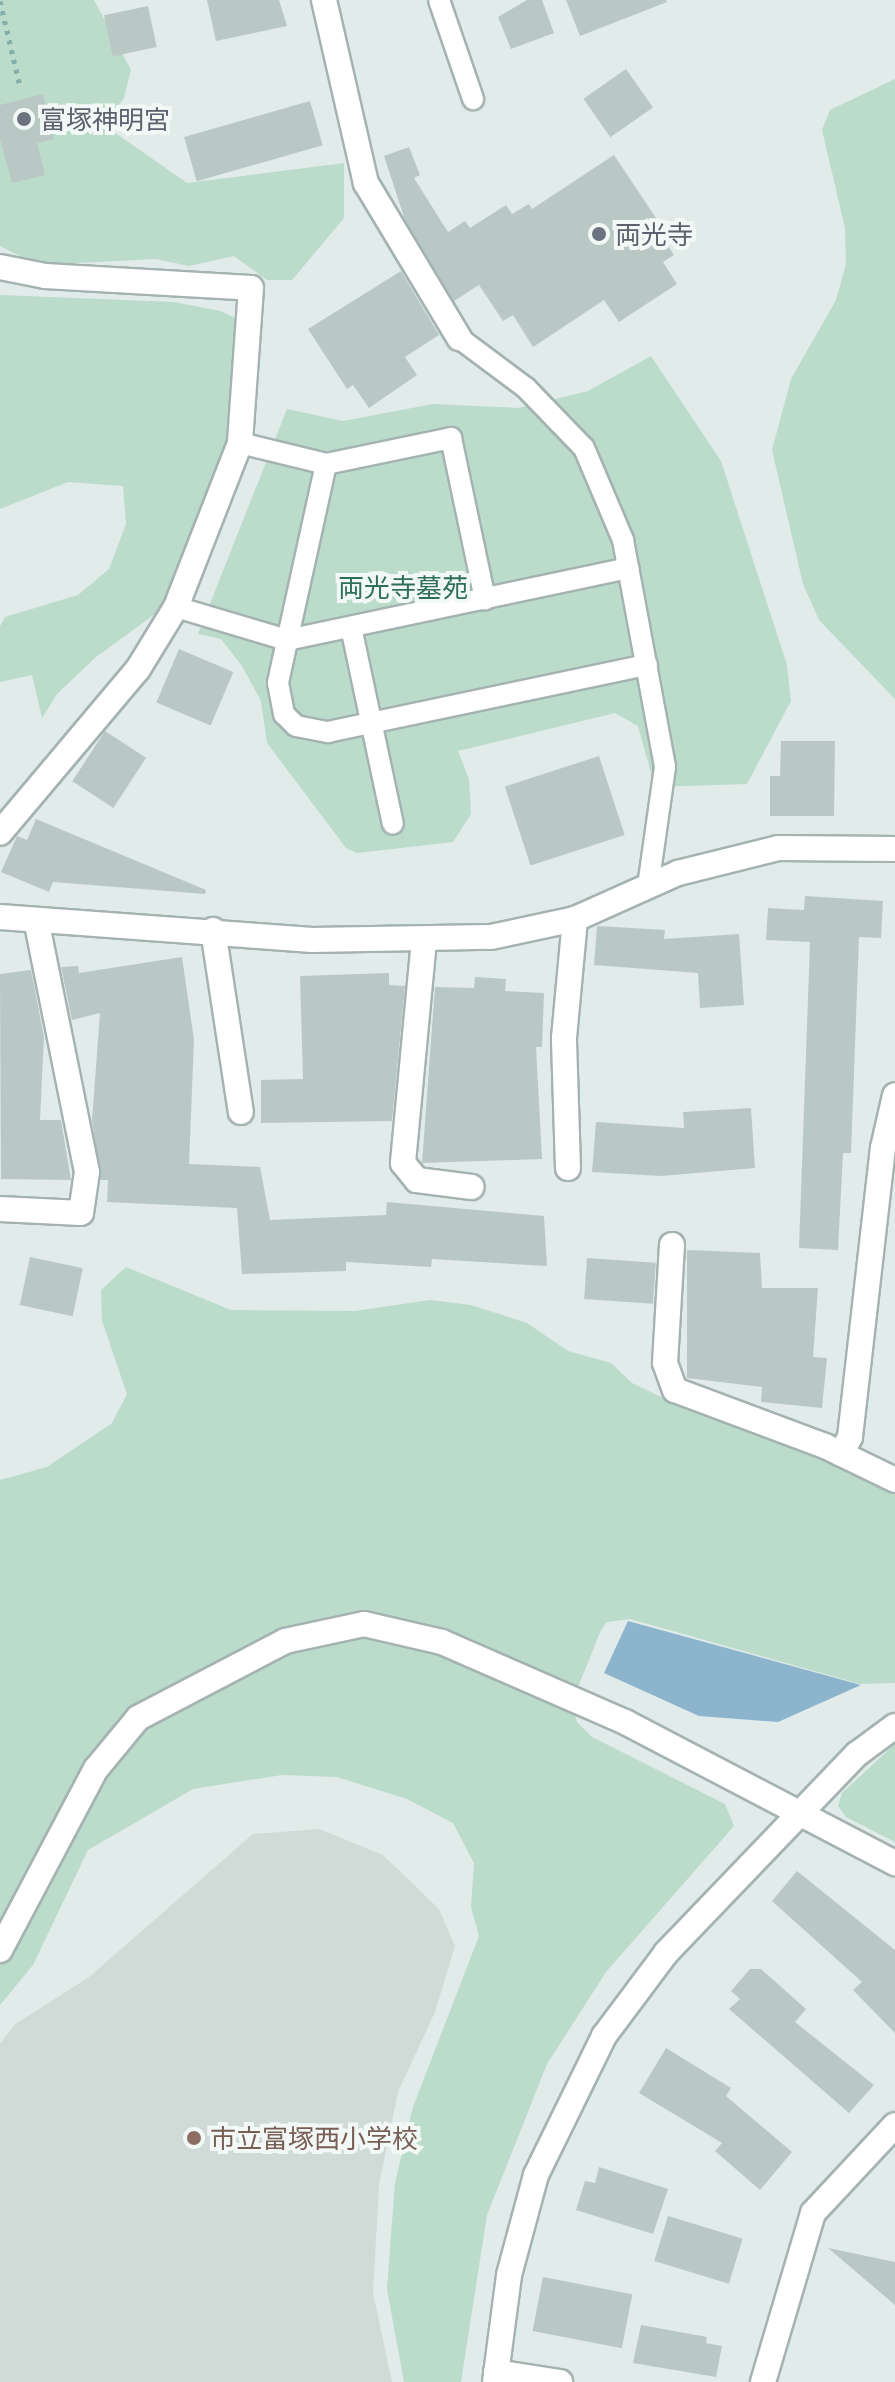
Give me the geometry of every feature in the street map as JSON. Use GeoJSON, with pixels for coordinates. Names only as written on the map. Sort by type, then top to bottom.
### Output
{"type":"FeatureCollection","features":[{"type":"Feature","properties":{"kind":"street"},"geometry":{"type":"LineString","coordinates":[[324,0],[366,183],[459,338]]}},
{"type":"Feature","properties":{"kind":"street"},"geometry":{"type":"LineString","coordinates":[[0,267],[23,275],[251,288],[240,443],[176,607],[138,669],[0,833]]}},
{"type":"Feature","properties":{"kind":"street"},"geometry":{"type":"LineString","coordinates":[[0,917],[37,923],[114,921],[312,940],[491,937],[575,919],[648,887],[778,848],[895,849]]}},
{"type":"Feature","properties":{"kind":"street"},"geometry":{"type":"LineString","coordinates":[[568,1168],[564,1038],[575,919]]}},
{"type":"Feature","properties":{"kind":"street"},"geometry":{"type":"LineString","coordinates":[[0,1209],[81,1213],[87,1172],[37,923]]}},
{"type":"Feature","properties":{"kind":"street"},"geometry":{"type":"LineString","coordinates":[[213,930],[241,1112]]}},
{"type":"Feature","properties":{"kind":"street"},"geometry":{"type":"LineString","coordinates":[[424,940],[403,1163],[417,1180],[472,1187]]}},
{"type":"Feature","properties":{"kind":"street"},"geometry":{"type":"LineString","coordinates":[[841,1454],[850,1437],[895,1095]]}},
{"type":"Feature","properties":{"kind":"street"},"geometry":{"type":"LineString","coordinates":[[672,1245],[665,1363],[675,1390],[841,1454],[895,1480]]}},
{"type":"Feature","properties":{"kind":"street"},"geometry":{"type":"LineString","coordinates":[[0,1950],[96,1769],[123,1734],[166,1701],[323,1629],[364,1624],[442,1642],[625,1722],[895,1863]]}},
{"type":"Feature","properties":{"kind":"street"},"geometry":{"type":"LineString","coordinates":[[560,2382],[496,2377],[521,2224],[578,2080],[666,1953],[857,1754],[895,1726]]}},
{"type":"Feature","properties":{"kind":"street"},"geometry":{"type":"LineString","coordinates":[[763,2382],[813,2213],[895,2125]]}},
{"type":"Feature","properties":{"kind":"lane"},"geometry":{"type":"LineString","coordinates":[[439,0],[473,99]]}},
{"type":"Feature","properties":{"kind":"lane"},"geometry":{"type":"LineString","coordinates":[[459,338],[526,388],[584,448],[629,568],[665,767],[648,887]]}},
{"type":"Feature","properties":{"kind":"lane"},"geometry":{"type":"LineString","coordinates":[[240,443],[326,464],[451,438],[485,599]]}},
{"type":"Feature","properties":{"kind":"lane"},"geometry":{"type":"LineString","coordinates":[[326,464],[287,640],[278,699],[290,720],[312,732],[371,723],[647,665]]}},
{"type":"Feature","properties":{"kind":"lane"},"geometry":{"type":"LineString","coordinates":[[176,607],[287,640],[629,568]]}},
{"type":"Feature","properties":{"kind":"lane"},"geometry":{"type":"LineString","coordinates":[[351,627],[393,824]]}},
{"type":"Feature","properties":{"kind":"path"},"geometry":{"type":"LineString","coordinates":[[0,1],[20,86]]}},
{"type":"Feature","properties":{"kind":"shaded area","name":"市立富塚西小学校"},"geometry":{"type":"Polygon","coordinates":[[[319,1829],[383,1855],[439,1909],[455,1946],[435,2012],[398,2092],[379,2185],[373,2293],[392,2382],[0,2382],[0,2044],[14,2025],[89,1977],[253,1834],[319,1829]]]}},
{"type":"Feature","properties":{"kind":"green space"},"geometry":{"type":"Polygon","coordinates":[[[0,0],[94,0],[131,70],[124,98],[104,125],[187,183],[344,163],[344,218],[292,280],[267,280],[234,256],[189,266],[156,259],[37,265],[0,246],[0,0]]]}},
{"type":"Feature","properties":{"kind":"green space"},"geometry":{"type":"Polygon","coordinates":[[[895,79],[895,699],[819,620],[803,584],[772,450],[791,379],[836,300],[846,264],[845,228],[822,130],[830,110],[895,79]]]}},
{"type":"Feature","properties":{"kind":"green space"},"geometry":{"type":"Polygon","coordinates":[[[0,295],[174,302],[220,311],[253,326],[259,368],[196,543],[162,609],[96,657],[57,694],[42,718],[32,675],[0,682],[0,626],[5,617],[78,595],[109,569],[126,524],[123,486],[68,482],[0,509],[0,295]]]}},
{"type":"Feature","properties":{"kind":"green space","name":"両光寺墓苑"},"geometry":{"type":"Polygon","coordinates":[[[651,356],[721,461],[787,665],[791,701],[747,784],[655,787],[638,726],[615,713],[458,751],[469,779],[471,814],[453,842],[357,853],[346,848],[267,743],[261,701],[242,666],[221,639],[198,634],[287,409],[343,421],[433,404],[518,408],[588,391],[651,356]]]}},
{"type":"Feature","properties":{"kind":"green space"},"geometry":{"type":"Polygon","coordinates":[[[126,1267],[231,1310],[355,1311],[430,1300],[471,1305],[527,1323],[568,1351],[611,1363],[632,1383],[682,1407],[820,1456],[895,1492],[895,1683],[860,1684],[630,1619],[607,1622],[601,1630],[572,1702],[577,1722],[592,1737],[725,1804],[734,1826],[606,1972],[547,2064],[487,2215],[461,2382],[404,2382],[387,2289],[395,2183],[413,2107],[479,1936],[471,1907],[474,1863],[453,1823],[407,1799],[337,1777],[282,1775],[193,1789],[88,1850],[33,1965],[0,2005],[0,1480],[47,1467],[112,1423],[127,1394],[102,1321],[101,1290],[126,1267]]]}},
{"type":"Feature","properties":{"kind":"green space"},"geometry":{"type":"Polygon","coordinates":[[[895,1744],[895,1842],[846,1817],[838,1806],[842,1793],[895,1744]]]}},
{"type":"Feature","properties":{"kind":"water"},"geometry":{"type":"Polygon","coordinates":[[[628,1621],[861,1685],[778,1722],[699,1716],[604,1673],[628,1621]]]}},
{"type":"Feature","properties":{"kind":"building"},"geometry":{"type":"Polygon","coordinates":[[[207,0],[279,0],[287,26],[216,41],[207,0]]]}},
{"type":"Feature","properties":{"kind":"building"},"geometry":{"type":"Polygon","coordinates":[[[527,0],[542,0],[554,33],[511,49],[498,17],[527,0]]]}},
{"type":"Feature","properties":{"kind":"building"},"geometry":{"type":"Polygon","coordinates":[[[566,0],[666,0],[667,2],[580,36],[566,0]]]}},
{"type":"Feature","properties":{"kind":"building"},"geometry":{"type":"Polygon","coordinates":[[[148,6],[157,47],[113,56],[104,15],[148,6]]]}},
{"type":"Feature","properties":{"kind":"building"},"geometry":{"type":"Polygon","coordinates":[[[626,69],[653,108],[610,137],[583,99],[626,69]]]}},
{"type":"Feature","properties":{"kind":"building"},"geometry":{"type":"Polygon","coordinates":[[[43,94],[54,139],[37,143],[45,175],[12,183],[0,139],[0,105],[43,94]]]}},
{"type":"Feature","properties":{"kind":"building"},"geometry":{"type":"Polygon","coordinates":[[[310,101],[323,145],[197,181],[184,137],[310,101]]]}},
{"type":"Feature","properties":{"kind":"building"},"geometry":{"type":"Polygon","coordinates":[[[409,147],[420,175],[414,178],[448,232],[465,221],[470,228],[506,205],[512,214],[529,204],[532,209],[614,155],[658,221],[653,223],[674,255],[663,262],[677,284],[619,322],[604,300],[533,347],[513,315],[503,321],[479,285],[454,301],[405,220],[384,156],[409,147]]]}},
{"type":"Feature","properties":{"kind":"building"},"geometry":{"type":"Polygon","coordinates":[[[401,271],[439,335],[405,357],[417,375],[369,408],[353,385],[347,389],[308,329],[401,271]]]}},
{"type":"Feature","properties":{"kind":"building"},"geometry":{"type":"Polygon","coordinates":[[[179,649],[233,672],[211,725],[156,702],[179,649]]]}},
{"type":"Feature","properties":{"kind":"building"},"geometry":{"type":"Polygon","coordinates":[[[105,731],[146,758],[113,808],[72,781],[105,731]]]}},
{"type":"Feature","properties":{"kind":"building"},"geometry":{"type":"Polygon","coordinates":[[[781,741],[835,741],[834,816],[770,816],[770,776],[780,776],[781,741]]]}},
{"type":"Feature","properties":{"kind":"building"},"geometry":{"type":"Polygon","coordinates":[[[599,756],[625,835],[530,866],[505,787],[599,756]]]}},
{"type":"Feature","properties":{"kind":"building"},"geometry":{"type":"Polygon","coordinates":[[[36,819],[206,890],[205,894],[53,882],[49,892],[1,872],[17,836],[27,840],[36,819]]]}},
{"type":"Feature","properties":{"kind":"building"},"geometry":{"type":"Polygon","coordinates":[[[805,896],[883,901],[881,938],[859,937],[851,1153],[843,1153],[838,1250],[799,1248],[810,942],[766,940],[768,908],[804,910],[805,896]]]}},
{"type":"Feature","properties":{"kind":"building"},"geometry":{"type":"Polygon","coordinates":[[[597,926],[665,930],[664,939],[739,934],[744,1005],[700,1008],[698,973],[594,965],[597,926]]]}},
{"type":"Feature","properties":{"kind":"building"},"geometry":{"type":"Polygon","coordinates":[[[182,957],[194,1040],[189,1164],[260,1167],[270,1220],[386,1215],[387,1202],[544,1216],[547,1266],[432,1259],[431,1267],[346,1262],[346,1271],[242,1274],[237,1208],[107,1202],[108,1180],[101,1180],[92,1120],[100,1013],[72,1020],[61,967],[78,966],[79,973],[182,957]]]}},
{"type":"Feature","properties":{"kind":"building"},"geometry":{"type":"Polygon","coordinates":[[[31,970],[44,1037],[40,1120],[61,1120],[71,1180],[1,1179],[0,974],[31,970]]]}},
{"type":"Feature","properties":{"kind":"building"},"geometry":{"type":"Polygon","coordinates":[[[389,973],[389,985],[405,986],[392,1121],[261,1123],[261,1080],[303,1079],[300,976],[389,973]]]}},
{"type":"Feature","properties":{"kind":"building"},"geometry":{"type":"Polygon","coordinates":[[[475,977],[506,979],[505,991],[544,993],[542,1047],[536,1047],[542,1159],[422,1163],[435,987],[474,988],[475,977]]]}},
{"type":"Feature","properties":{"kind":"building"},"geometry":{"type":"Polygon","coordinates":[[[751,1108],[755,1168],[661,1176],[592,1172],[596,1122],[684,1128],[683,1112],[751,1108]]]}},
{"type":"Feature","properties":{"kind":"building"},"geometry":{"type":"Polygon","coordinates":[[[687,1250],[760,1253],[762,1288],[818,1288],[813,1357],[827,1358],[822,1408],[761,1402],[762,1387],[687,1378],[687,1250]]]}},
{"type":"Feature","properties":{"kind":"building"},"geometry":{"type":"Polygon","coordinates":[[[30,1257],[83,1268],[73,1316],[20,1305],[30,1257]]]}},
{"type":"Feature","properties":{"kind":"building"},"geometry":{"type":"Polygon","coordinates":[[[587,1258],[656,1263],[653,1304],[584,1299],[587,1258]]]}},
{"type":"Feature","properties":{"kind":"building"},"geometry":{"type":"Polygon","coordinates":[[[797,1871],[895,1950],[895,2033],[853,1990],[862,1982],[772,1901],[797,1871]]]}},
{"type":"Feature","properties":{"kind":"building"},"geometry":{"type":"Polygon","coordinates":[[[750,1969],[761,1969],[806,2009],[795,2022],[874,2085],[849,2113],[729,2009],[740,1999],[731,1991],[750,1969]]]}},
{"type":"Feature","properties":{"kind":"building"},"geometry":{"type":"Polygon","coordinates":[[[666,2048],[731,2088],[726,2096],[792,2152],[760,2190],[715,2151],[722,2143],[639,2093],[666,2048]]]}},
{"type":"Feature","properties":{"kind":"building"},"geometry":{"type":"Polygon","coordinates":[[[599,2167],[668,2189],[653,2234],[576,2210],[585,2181],[595,2183],[599,2167]]]}},
{"type":"Feature","properties":{"kind":"building"},"geometry":{"type":"Polygon","coordinates":[[[668,2216],[743,2239],[729,2284],[654,2261],[668,2216]]]}},
{"type":"Feature","properties":{"kind":"building"},"geometry":{"type":"Polygon","coordinates":[[[828,2248],[895,2262],[895,2305],[828,2248]]]}},
{"type":"Feature","properties":{"kind":"building"},"geometry":{"type":"Polygon","coordinates":[[[543,2277],[632,2294],[622,2348],[533,2331],[543,2277]]]}},
{"type":"Feature","properties":{"kind":"building"},"geometry":{"type":"Polygon","coordinates":[[[641,2325],[707,2337],[706,2343],[722,2346],[716,2377],[633,2363],[641,2325]]]}},
{"type":"Feature","properties":{"kind":"place","name":"富塚神明宮"},"geometry":{"type":"Point","coordinates":[24,119]}},
{"type":"Feature","properties":{"kind":"place","name":"両光寺"},"geometry":{"type":"Point","coordinates":[599,234]}},
{"type":"Feature","properties":{"kind":"place","name":"市立富塚西小学校"},"geometry":{"type":"Point","coordinates":[194,2138]}}]}
